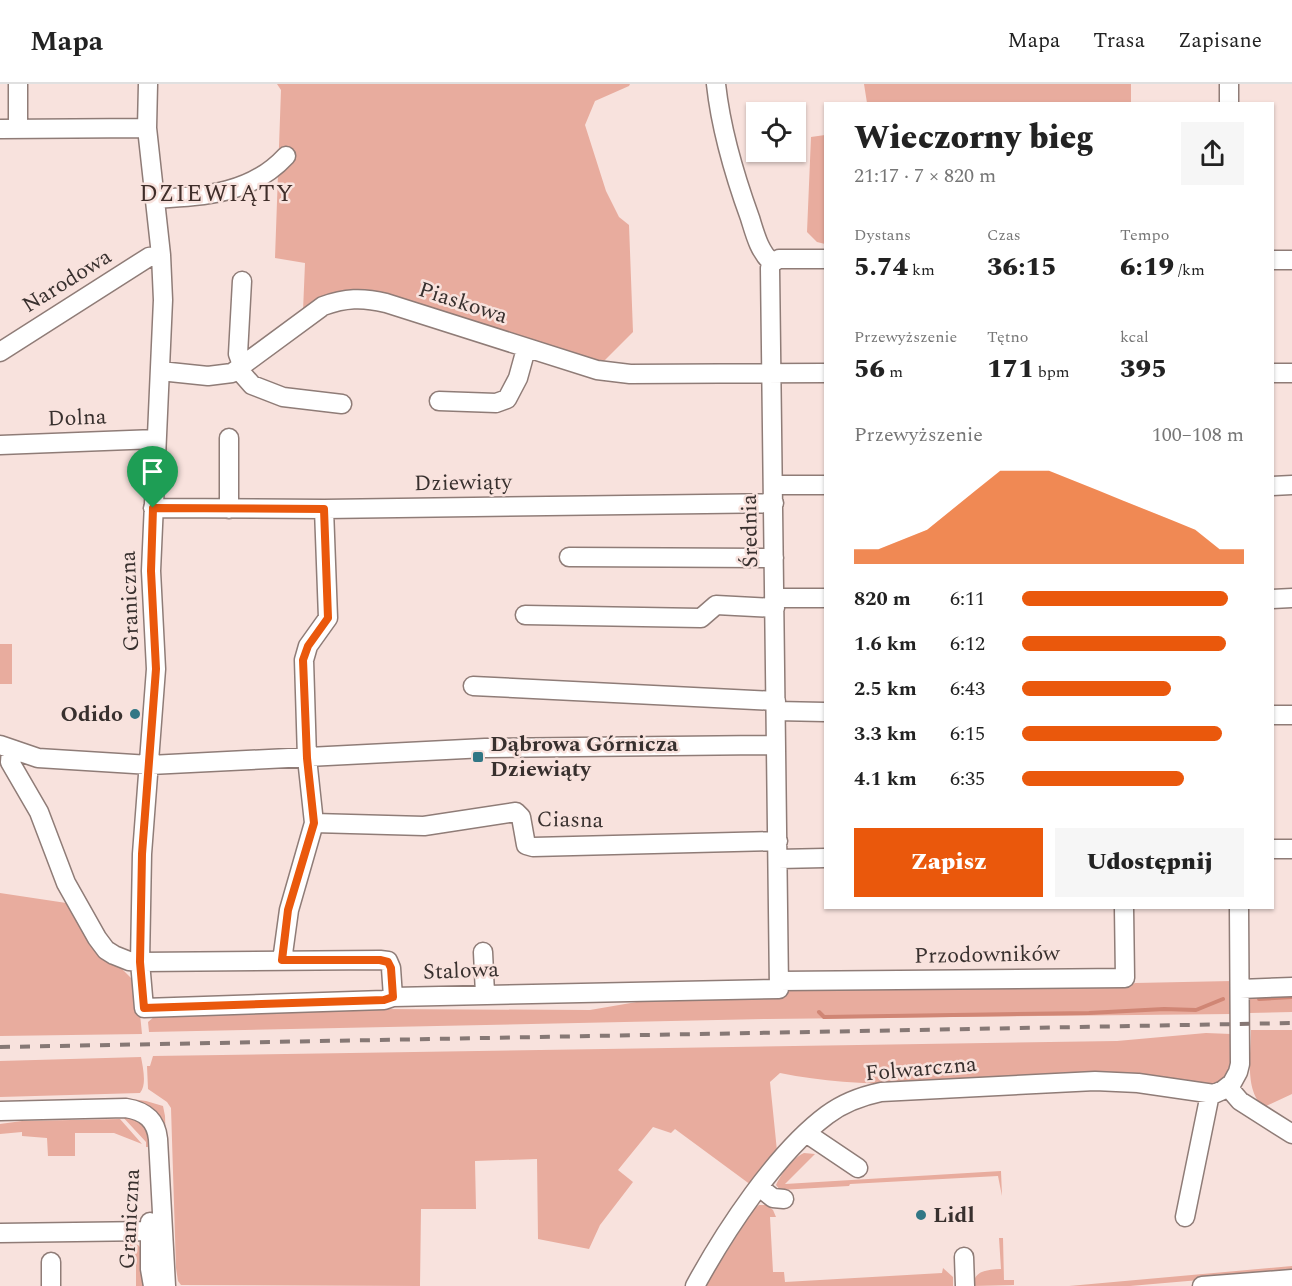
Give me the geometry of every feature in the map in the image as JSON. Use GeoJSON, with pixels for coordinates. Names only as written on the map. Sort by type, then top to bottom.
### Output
{"type":"FeatureCollection","features":[{"type":"Feature","properties":{"kind":"street"},"geometry":{"type":"LineString","coordinates":[[18,84],[9,129],[147,128]]}},
{"type":"Feature","properties":{"kind":"street","name":"Graniczna"},"geometry":{"type":"LineString","coordinates":[[148,84],[147,128],[161,255],[163,300],[151,571],[156,669],[142,854],[140,962],[144,1008],[384,1000],[393,997]]}},
{"type":"Feature","properties":{"kind":"street"},"geometry":{"type":"LineString","coordinates":[[717,84],[724,138],[759,246],[772,263],[779,259],[824,259]]}},
{"type":"Feature","properties":{"kind":"street"},"geometry":{"type":"LineString","coordinates":[[1229,84],[1229,102]]}},
{"type":"Feature","properties":{"kind":"street"},"geometry":{"type":"LineString","coordinates":[[155,199],[207,196],[238,187],[272,171],[286,156]]}},
{"type":"Feature","properties":{"kind":"street","name":"Narodowa"},"geometry":{"type":"LineString","coordinates":[[0,352],[149,257],[161,255]]}},
{"type":"Feature","properties":{"kind":"street"},"geometry":{"type":"LineString","coordinates":[[1274,260],[1292,260]]}},
{"type":"Feature","properties":{"kind":"street","name":"Średnia"},"geometry":{"type":"LineString","coordinates":[[772,263],[770,268],[779,985]]}},
{"type":"Feature","properties":{"kind":"street"},"geometry":{"type":"LineString","coordinates":[[242,281],[238,354],[240,367],[252,385],[283,397],[342,404]]}},
{"type":"Feature","properties":{"kind":"street","name":"Piaskowa"},"geometry":{"type":"LineString","coordinates":[[160,372],[225,375],[240,367],[323,306],[353,298],[386,303],[580,366],[615,372],[824,373]]}},
{"type":"Feature","properties":{"kind":"street"},"geometry":{"type":"LineString","coordinates":[[439,401],[496,403],[507,399],[518,378],[526,348]]}},
{"type":"Feature","properties":{"kind":"street"},"geometry":{"type":"LineString","coordinates":[[1274,373],[1292,373]]}},
{"type":"Feature","properties":{"kind":"street"},"geometry":{"type":"LineString","coordinates":[[228,509],[229,438]]}},
{"type":"Feature","properties":{"kind":"street","name":"Dolna"},"geometry":{"type":"LineString","coordinates":[[0,445],[156,439]]}},
{"type":"Feature","properties":{"kind":"street","name":"Dziewiąty"},"geometry":{"type":"LineString","coordinates":[[153,508],[324,509],[774,494],[824,485]]}},
{"type":"Feature","properties":{"kind":"street"},"geometry":{"type":"LineString","coordinates":[[1274,486],[1292,485]]}},
{"type":"Feature","properties":{"kind":"street"},"geometry":{"type":"LineString","coordinates":[[282,960],[288,910],[314,823],[307,758],[303,660],[308,646],[328,618],[324,509]]}},
{"type":"Feature","properties":{"kind":"street"},"geometry":{"type":"LineString","coordinates":[[569,557],[774,558]]}},
{"type":"Feature","properties":{"kind":"street"},"geometry":{"type":"LineString","coordinates":[[525,615],[701,618],[716,605],[824,598]]}},
{"type":"Feature","properties":{"kind":"street"},"geometry":{"type":"LineString","coordinates":[[1274,598],[1292,598]]}},
{"type":"Feature","properties":{"kind":"street"},"geometry":{"type":"LineString","coordinates":[[473,686],[776,706],[824,712]]}},
{"type":"Feature","properties":{"kind":"street"},"geometry":{"type":"LineString","coordinates":[[1274,715],[1292,715]]}},
{"type":"Feature","properties":{"kind":"street"},"geometry":{"type":"LineString","coordinates":[[6,748],[38,758],[62,761],[150,765],[485,748],[776,745]]}},
{"type":"Feature","properties":{"kind":"street","name":"Stalowa"},"geometry":{"type":"LineString","coordinates":[[6,748],[10,762],[39,812],[66,883],[97,938],[114,955],[129,961],[380,960],[388,962],[391,968],[393,997],[779,985]]}},
{"type":"Feature","properties":{"kind":"street","name":"Ciasna"},"geometry":{"type":"LineString","coordinates":[[314,823],[424,826],[516,812],[521,817],[526,845],[533,847],[778,850]]}},
{"type":"Feature","properties":{"kind":"street"},"geometry":{"type":"LineString","coordinates":[[1274,849],[1292,849]]}},
{"type":"Feature","properties":{"kind":"street"},"geometry":{"type":"LineString","coordinates":[[778,850],[824,858]]}},
{"type":"Feature","properties":{"kind":"street","name":"Przodowników"},"geometry":{"type":"LineString","coordinates":[[779,985],[1125,978],[1124,909]]}},
{"type":"Feature","properties":{"kind":"street"},"geometry":{"type":"LineString","coordinates":[[1239,909],[1240,1064],[1232,1083],[1240,1101],[1292,1134]]}},
{"type":"Feature","properties":{"kind":"street"},"geometry":{"type":"LineString","coordinates":[[483,952],[485,994]]}},
{"type":"Feature","properties":{"kind":"street"},"geometry":{"type":"LineString","coordinates":[[1240,989],[1292,987]]}},
{"type":"Feature","properties":{"kind":"street","name":"Folwarczna"},"geometry":{"type":"LineString","coordinates":[[695,1286],[759,1187],[806,1133],[828,1114],[860,1098],[881,1092],[1095,1081],[1138,1083],[1210,1094],[1220,1092],[1232,1083]]}},
{"type":"Feature","properties":{"kind":"street"},"geometry":{"type":"LineString","coordinates":[[1185,1217],[1210,1094]]}},
{"type":"Feature","properties":{"kind":"street","name":"Graniczna"},"geometry":{"type":"LineString","coordinates":[[0,1111],[121,1108],[134,1110],[152,1120],[156,1128],[162,1192],[157,1238],[150,1269],[153,1286]]}},
{"type":"Feature","properties":{"kind":"street"},"geometry":{"type":"LineString","coordinates":[[806,1133],[858,1168]]}},
{"type":"Feature","properties":{"kind":"street"},"geometry":{"type":"LineString","coordinates":[[759,1187],[773,1198],[784,1199]]}},
{"type":"Feature","properties":{"kind":"street"},"geometry":{"type":"LineString","coordinates":[[0,1233],[157,1238]]}},
{"type":"Feature","properties":{"kind":"street","name":"Graniczna"},"geometry":{"type":"LineString","coordinates":[[157,1238],[166,1286]]}},
{"type":"Feature","properties":{"kind":"street"},"geometry":{"type":"LineString","coordinates":[[964,1257],[965,1286]]}},
{"type":"Feature","properties":{"kind":"street"},"geometry":{"type":"LineString","coordinates":[[51,1262],[51,1286]]}},
{"type":"Feature","properties":{"kind":"street"},"geometry":{"type":"LineString","coordinates":[[1202,1286],[1292,1279]]}},
{"type":"Feature","properties":{"kind":"shaded area"},"geometry":{"type":"Polygon","coordinates":[[[277,84],[630,84],[595,101],[585,125],[606,191],[619,217],[629,225],[633,332],[600,365],[370,293],[303,311],[305,263],[275,258],[281,90],[277,84]]]}},
{"type":"Feature","properties":{"kind":"shaded area"},"geometry":{"type":"Polygon","coordinates":[[[864,84],[1131,84],[1131,102],[867,102],[864,84]]]}},
{"type":"Feature","properties":{"kind":"shaded area"},"geometry":{"type":"Polygon","coordinates":[[[824,135],[824,244],[817,242],[807,232],[811,137],[824,135]]]}},
{"type":"Feature","properties":{"kind":"shaded area"},"geometry":{"type":"Polygon","coordinates":[[[0,644],[12,644],[12,684],[0,684],[0,644]]]}},
{"type":"Feature","properties":{"kind":"shaded area"},"geometry":{"type":"Polygon","coordinates":[[[0,893],[73,904],[116,963],[137,984],[142,1034],[0,1036],[0,893]]]}},
{"type":"Feature","properties":{"kind":"shaded area"},"geometry":{"type":"Polygon","coordinates":[[[1232,981],[1231,1014],[767,1019],[149,1032],[148,1022],[155,1016],[376,1009],[590,1010],[660,998],[792,983],[1126,987],[1135,983],[1232,981]]]}},
{"type":"Feature","properties":{"kind":"shaded area"},"geometry":{"type":"Polygon","coordinates":[[[1292,992],[1292,1012],[1249,1013],[1250,994],[1292,992]]]}},
{"type":"Feature","properties":{"kind":"shaded area"},"geometry":{"type":"Polygon","coordinates":[[[1251,1030],[1292,1030],[1292,1094],[1264,1107],[1258,1100],[1251,1082],[1251,1030]]]}},
{"type":"Feature","properties":{"kind":"shaded area"},"geometry":{"type":"Polygon","coordinates":[[[1206,1033],[1231,1034],[1230,1068],[1223,1079],[1209,1085],[1186,1080],[1134,1076],[953,1083],[866,1083],[823,1080],[780,1073],[770,1082],[777,1151],[751,1185],[675,1129],[671,1133],[653,1127],[618,1170],[633,1182],[600,1225],[589,1249],[538,1239],[537,1159],[475,1161],[476,1209],[421,1209],[420,1286],[181,1285],[176,1268],[171,1108],[167,1102],[148,1089],[147,1066],[150,1066],[153,1056],[1117,1041],[1206,1033]]]}},
{"type":"Feature","properties":{"kind":"shaded area"},"geometry":{"type":"Polygon","coordinates":[[[141,1057],[144,1081],[140,1093],[0,1097],[0,1061],[141,1057]]]}},
{"type":"Feature","properties":{"kind":"shaded area"},"geometry":{"type":"Polygon","coordinates":[[[125,1098],[163,1106],[166,1145],[159,1118],[150,1108],[137,1101],[0,1104],[0,1102],[125,1098]]]}},
{"type":"Feature","properties":{"kind":"shaded area"},"geometry":{"type":"Polygon","coordinates":[[[121,1115],[133,1118],[142,1125],[151,1147],[146,1147],[146,1142],[121,1115]]]}},
{"type":"Feature","properties":{"kind":"shaded area"},"geometry":{"type":"Polygon","coordinates":[[[120,1119],[142,1144],[114,1133],[75,1133],[75,1156],[48,1156],[47,1138],[22,1136],[22,1132],[0,1134],[0,1124],[22,1121],[120,1119]]]}},
{"type":"Feature","properties":{"kind":"shaded area"},"geometry":{"type":"Polygon","coordinates":[[[804,1153],[815,1154],[785,1184],[1001,1171],[1002,1196],[998,1176],[780,1190],[776,1185],[781,1176],[792,1162],[804,1153]]]}},
{"type":"Feature","properties":{"kind":"shaded area"},"geometry":{"type":"Polygon","coordinates":[[[759,1205],[767,1205],[776,1217],[770,1217],[773,1272],[784,1272],[785,1282],[942,1273],[943,1268],[953,1277],[953,1286],[705,1286],[753,1210],[759,1205]]]}},
{"type":"Feature","properties":{"kind":"shaded area"},"geometry":{"type":"Polygon","coordinates":[[[999,1238],[1003,1238],[1004,1280],[1014,1280],[1014,1285],[973,1286],[979,1274],[1001,1269],[999,1238]]]}},
{"type":"Feature","properties":{"kind":"shaded area"},"geometry":{"type":"Polygon","coordinates":[[[129,1243],[141,1248],[143,1286],[136,1286],[136,1264],[129,1243]]]}},
{"type":"Feature","properties":{"kind":"shaded area"},"geometry":{"type":"Polygon","coordinates":[[[1292,1266],[1292,1272],[1130,1286],[1069,1286],[1292,1266]]]}},
{"type":"Feature","properties":{"kind":"waterway"},"geometry":{"type":"LineString","coordinates":[[1259,999],[1292,997]]}},
{"type":"Feature","properties":{"kind":"waterway"},"geometry":{"type":"LineString","coordinates":[[819,1012],[824,1017],[1196,1010],[1223,999]]}},
{"type":"Feature","properties":{"kind":"railway"},"geometry":{"type":"LineString","coordinates":[[0,1047],[1292,1023]]}},
{"type":"Feature","properties":{"kind":"place","name":"Odido"},"geometry":{"type":"Point","coordinates":[135,714]}},
{"type":"Feature","properties":{"kind":"place","name":"Dąbrowa Górnicza Dziewiąty"},"geometry":{"type":"Point","coordinates":[478,757]}},
{"type":"Feature","properties":{"kind":"place","name":"Lidl"},"geometry":{"type":"Point","coordinates":[921,1215]}},
{"type":"Feature","properties":{"kind":"district","name":"DZIEWIĄTY"},"geometry":{"type":"Point","coordinates":[217,194]}},
{"type":"Feature","properties":{"kind":"route"},"geometry":{"type":"LineString","coordinates":[[153,508],[324,509],[328,618],[308,646],[303,660],[307,758],[314,823],[288,910],[281,954],[282,960],[380,960],[388,962],[391,968],[393,997],[384,1000],[144,1008],[140,962],[142,854],[156,669],[151,571],[153,508]]}}]}
